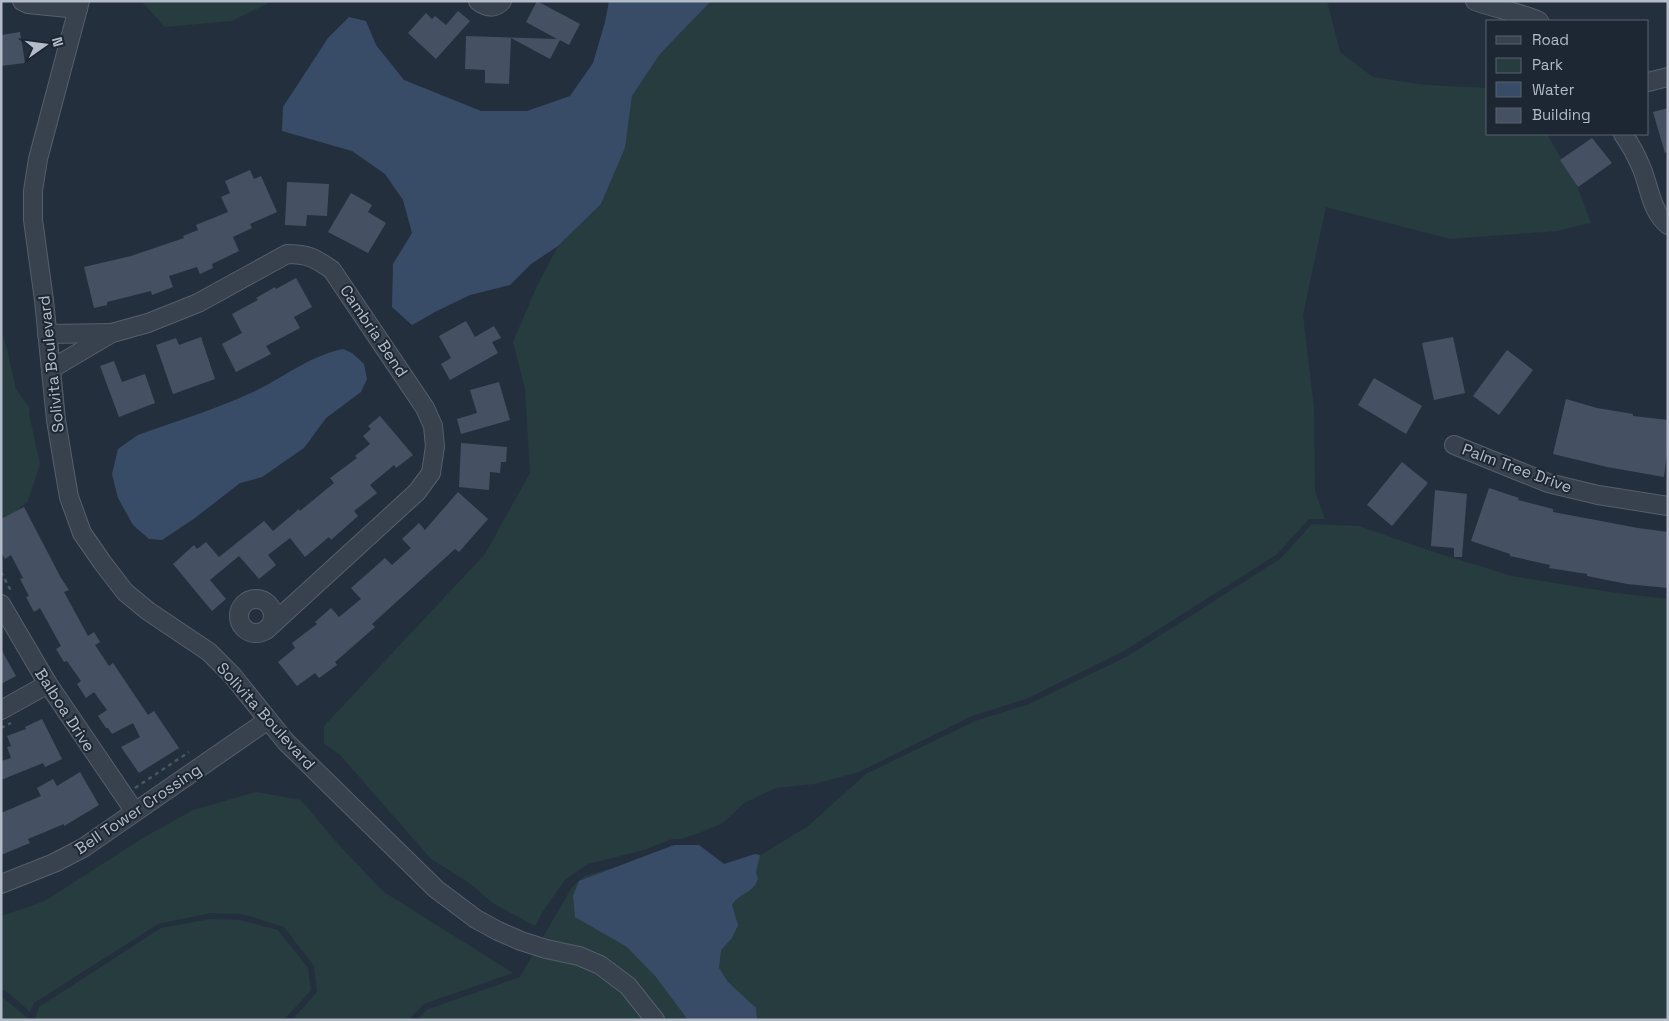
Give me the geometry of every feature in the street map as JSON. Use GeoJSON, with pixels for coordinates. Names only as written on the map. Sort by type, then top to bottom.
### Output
{"type":"FeatureCollection","features":[{"type":"Feature","properties":{"kind":"street"},"geometry":{"type":"LineString","coordinates":[[22,1],[28,4],[79,5]]}},
{"type":"Feature","properties":{"kind":"street"},"geometry":{"type":"LineString","coordinates":[[478,1],[489,7],[502,1]]}},
{"type":"Feature","properties":{"kind":"street"},"geometry":{"type":"LineString","coordinates":[[1475,1],[1506,11],[1523,14],[1537,20]]}},
{"type":"Feature","properties":{"kind":"street","name":"Solivita Boulevard"},"geometry":{"type":"LineString","coordinates":[[79,5],[38,159],[33,192],[33,220],[56,420],[69,498],[82,533],[125,592],[148,611],[209,652],[232,675],[286,742],[436,889],[484,924],[521,941],[579,956],[600,965],[628,986],[655,1020]]}},
{"type":"Feature","properties":{"kind":"street"},"geometry":{"type":"LineString","coordinates":[[1649,82],[1668,77]]}},
{"type":"Feature","properties":{"kind":"street"},"geometry":{"type":"LineString","coordinates":[[1624,135],[1643,170],[1654,207],[1668,226]]}},
{"type":"Feature","properties":{"kind":"street","name":"Cambria Bend"},"geometry":{"type":"LineString","coordinates":[[51,369],[112,332],[148,323],[192,306],[287,254],[298,254],[315,258],[332,270],[425,408],[433,426],[435,446],[430,473],[417,492],[266,630]]}},
{"type":"Feature","properties":{"kind":"street"},"geometry":{"type":"LineString","coordinates":[[47,334],[112,332]]}},
{"type":"Feature","properties":{"kind":"street","name":"Palm Tree Drive"},"geometry":{"type":"LineString","coordinates":[[1454,445],[1548,483],[1598,495],[1668,506]]}},
{"type":"Feature","properties":{"kind":"street","name":"Balboa Drive"},"geometry":{"type":"LineString","coordinates":[[1,604],[48,684],[130,805]]}},
{"type":"Feature","properties":{"kind":"street"},"geometry":{"type":"LineString","coordinates":[[1,710],[48,684]]}},
{"type":"Feature","properties":{"kind":"street","name":"Bell Tower Crossing"},"geometry":{"type":"LineString","coordinates":[[1,884],[54,863],[84,848],[130,805],[268,720]]}},
{"type":"Feature","properties":{"kind":"path"},"geometry":{"type":"LineString","coordinates":[[130,805],[135,788],[189,752]]}},
{"type":"Feature","properties":{"kind":"green space"},"geometry":{"type":"Polygon","coordinates":[[[141,1],[273,1],[232,21],[165,27],[141,1]]]}},
{"type":"Feature","properties":{"kind":"green space"},"geometry":{"type":"Polygon","coordinates":[[[711,1],[1327,1],[1340,52],[1373,77],[1426,85],[1486,88],[1486,135],[1548,135],[1576,184],[1591,223],[1557,231],[1450,239],[1326,207],[1303,315],[1314,408],[1315,491],[1325,519],[1309,519],[1276,555],[1124,651],[1026,699],[972,716],[859,772],[814,784],[776,788],[744,803],[723,823],[697,834],[681,839],[672,839],[644,850],[588,864],[565,880],[535,926],[494,904],[468,882],[431,859],[341,756],[324,743],[324,726],[485,554],[530,473],[525,389],[513,342],[537,286],[558,246],[601,204],[625,148],[632,96],[660,54],[711,1]]]}},
{"type":"Feature","properties":{"kind":"green space"},"geometry":{"type":"Polygon","coordinates":[[[1,329],[16,389],[30,409],[29,414],[40,464],[28,501],[1,525],[1,329]]]}},
{"type":"Feature","properties":{"kind":"green space"},"geometry":{"type":"Polygon","coordinates":[[[1312,524],[1359,526],[1512,576],[1617,593],[1668,599],[1668,1020],[417,1020],[426,1010],[520,977],[572,887],[584,876],[666,853],[725,877],[808,826],[866,774],[975,721],[1029,704],[1128,656],[1280,559],[1312,524]]]}},
{"type":"Feature","properties":{"kind":"green space"},"geometry":{"type":"Polygon","coordinates":[[[256,792],[301,800],[338,844],[384,892],[513,973],[424,1004],[408,1020],[292,1020],[317,992],[314,966],[284,927],[242,914],[211,913],[158,924],[34,1003],[30,1012],[10,994],[1,989],[1,916],[45,901],[141,839],[193,810],[256,792]]]}},
{"type":"Feature","properties":{"kind":"green space"},"geometry":{"type":"Polygon","coordinates":[[[210,919],[240,920],[278,930],[308,968],[311,990],[284,1020],[35,1020],[39,1007],[161,928],[210,919]]]}},
{"type":"Feature","properties":{"kind":"green space"},"geometry":{"type":"Polygon","coordinates":[[[1,996],[30,1020],[1,1020],[1,996]]]}},
{"type":"Feature","properties":{"kind":"water"},"geometry":{"type":"Polygon","coordinates":[[[609,1],[711,1],[660,54],[632,96],[625,148],[601,204],[558,246],[531,264],[510,285],[470,295],[412,325],[392,307],[393,264],[412,233],[403,200],[385,174],[352,151],[282,131],[283,107],[328,38],[349,17],[366,21],[376,45],[404,80],[481,111],[527,111],[570,96],[593,63],[609,1]]]}},
{"type":"Feature","properties":{"kind":"water"},"geometry":{"type":"Polygon","coordinates":[[[343,349],[352,353],[364,364],[367,379],[361,392],[326,418],[304,448],[262,477],[240,483],[195,518],[162,540],[149,539],[133,525],[118,498],[112,474],[118,449],[138,435],[239,398],[320,356],[343,349]]]}},
{"type":"Feature","properties":{"kind":"water"},"geometry":{"type":"Polygon","coordinates":[[[674,845],[699,845],[724,864],[755,854],[760,855],[756,872],[758,879],[756,884],[732,905],[738,925],[732,938],[721,950],[719,968],[728,982],[756,1008],[757,1020],[688,1020],[656,977],[627,947],[575,917],[573,896],[579,881],[674,845]]]}},
{"type":"Feature","properties":{"kind":"building"},"geometry":{"type":"Polygon","coordinates":[[[537,1],[580,24],[569,45],[560,40],[550,59],[511,38],[509,84],[485,83],[485,70],[465,69],[466,36],[557,39],[526,22],[537,1]]]}},
{"type":"Feature","properties":{"kind":"building"},"geometry":{"type":"Polygon","coordinates":[[[458,11],[470,21],[436,59],[408,33],[426,13],[432,19],[435,16],[446,25],[458,11]]]}},
{"type":"Feature","properties":{"kind":"building"},"geometry":{"type":"Polygon","coordinates":[[[20,32],[25,63],[1,66],[1,35],[20,32]]]}},
{"type":"Feature","properties":{"kind":"building"},"geometry":{"type":"Polygon","coordinates":[[[1668,108],[1668,152],[1665,153],[1653,112],[1668,108]]]}},
{"type":"Feature","properties":{"kind":"building"},"geometry":{"type":"Polygon","coordinates":[[[1592,138],[1612,163],[1578,187],[1560,160],[1592,138]]]}},
{"type":"Feature","properties":{"kind":"building"},"geometry":{"type":"Polygon","coordinates":[[[250,170],[254,179],[261,176],[277,212],[250,224],[252,228],[233,237],[239,251],[212,264],[213,268],[200,274],[197,267],[169,276],[173,287],[152,295],[151,291],[107,302],[107,305],[94,308],[84,267],[131,256],[184,238],[183,236],[198,230],[196,225],[228,212],[221,197],[230,193],[225,181],[250,170]]]}},
{"type":"Feature","properties":{"kind":"building"},"geometry":{"type":"Polygon","coordinates":[[[287,182],[329,184],[327,216],[307,215],[306,226],[285,225],[287,182]]]}},
{"type":"Feature","properties":{"kind":"building"},"geometry":{"type":"Polygon","coordinates":[[[351,193],[372,205],[368,212],[386,223],[368,253],[328,232],[351,193]]]}},
{"type":"Feature","properties":{"kind":"building"},"geometry":{"type":"Polygon","coordinates":[[[296,278],[312,307],[294,317],[300,328],[266,346],[271,354],[236,372],[222,344],[242,333],[232,314],[258,300],[256,298],[275,287],[276,289],[296,278]]]}},
{"type":"Feature","properties":{"kind":"building"},"geometry":{"type":"Polygon","coordinates":[[[466,321],[475,337],[494,326],[501,338],[492,342],[498,353],[450,380],[441,364],[451,358],[439,336],[466,321]]]}},
{"type":"Feature","properties":{"kind":"building"},"geometry":{"type":"Polygon","coordinates":[[[201,337],[215,379],[173,394],[156,345],[176,338],[179,345],[201,337]]]}},
{"type":"Feature","properties":{"kind":"building"},"geometry":{"type":"Polygon","coordinates":[[[1453,337],[1465,393],[1434,400],[1422,343],[1453,337]]]}},
{"type":"Feature","properties":{"kind":"building"},"geometry":{"type":"Polygon","coordinates":[[[1507,350],[1533,370],[1499,415],[1473,396],[1507,350]]]}},
{"type":"Feature","properties":{"kind":"building"},"geometry":{"type":"Polygon","coordinates":[[[114,361],[122,382],[145,374],[155,403],[119,417],[100,366],[114,361]]]}},
{"type":"Feature","properties":{"kind":"building"},"geometry":{"type":"Polygon","coordinates":[[[1374,378],[1422,406],[1406,434],[1358,405],[1374,378]]]}},
{"type":"Feature","properties":{"kind":"building"},"geometry":{"type":"Polygon","coordinates":[[[499,382],[510,420],[461,434],[457,419],[477,413],[470,390],[499,382]]]}},
{"type":"Feature","properties":{"kind":"building"},"geometry":{"type":"Polygon","coordinates":[[[1566,399],[1597,408],[1633,414],[1633,416],[1668,420],[1668,445],[1664,477],[1607,467],[1553,454],[1566,399]]]}},
{"type":"Feature","properties":{"kind":"building"},"geometry":{"type":"Polygon","coordinates":[[[380,416],[413,455],[396,468],[394,465],[370,485],[377,493],[354,511],[358,516],[331,540],[329,537],[305,557],[290,538],[268,555],[276,565],[259,579],[239,556],[210,580],[226,599],[212,611],[173,564],[194,545],[197,549],[206,542],[219,557],[264,521],[273,531],[334,483],[330,478],[357,458],[355,456],[370,444],[363,436],[371,429],[368,426],[380,416]]]}},
{"type":"Feature","properties":{"kind":"building"},"geometry":{"type":"Polygon","coordinates":[[[461,443],[507,447],[506,462],[501,462],[500,473],[490,472],[489,490],[459,487],[461,443]]]}},
{"type":"Feature","properties":{"kind":"building"},"geometry":{"type":"Polygon","coordinates":[[[1402,462],[1428,483],[1392,526],[1367,505],[1402,462]]]}},
{"type":"Feature","properties":{"kind":"building"},"geometry":{"type":"Polygon","coordinates":[[[1489,488],[1519,498],[1518,500],[1553,509],[1553,512],[1668,532],[1668,588],[1627,584],[1587,576],[1587,574],[1549,568],[1550,565],[1510,556],[1510,554],[1471,541],[1489,488]]]}},
{"type":"Feature","properties":{"kind":"building"},"geometry":{"type":"Polygon","coordinates":[[[1435,490],[1467,494],[1462,557],[1454,557],[1454,548],[1431,546],[1435,490]]]}},
{"type":"Feature","properties":{"kind":"building"},"geometry":{"type":"Polygon","coordinates":[[[458,492],[488,519],[459,552],[455,549],[372,624],[375,627],[335,662],[337,665],[319,678],[315,673],[297,686],[278,662],[295,648],[292,643],[317,624],[315,622],[331,608],[339,617],[361,599],[351,588],[385,558],[392,565],[411,548],[402,539],[419,523],[425,530],[458,492]]]}},
{"type":"Feature","properties":{"kind":"building"},"geometry":{"type":"Polygon","coordinates":[[[24,507],[69,590],[64,592],[88,636],[94,632],[100,642],[95,645],[109,666],[113,663],[148,715],[154,711],[179,748],[139,773],[121,747],[140,737],[133,723],[112,734],[106,728],[98,716],[107,710],[94,692],[86,698],[77,684],[81,681],[67,661],[64,662],[56,649],[61,646],[40,608],[34,612],[26,597],[29,596],[20,579],[23,578],[11,555],[5,559],[1,552],[1,519],[24,507]]]}},
{"type":"Feature","properties":{"kind":"building"},"geometry":{"type":"Polygon","coordinates":[[[1,649],[16,676],[1,684],[1,649]]]}},
{"type":"Feature","properties":{"kind":"building"},"geometry":{"type":"Polygon","coordinates":[[[42,719],[62,759],[45,767],[43,763],[1,780],[1,761],[11,758],[7,747],[11,746],[7,736],[26,729],[25,727],[42,719]]]}},
{"type":"Feature","properties":{"kind":"building"},"geometry":{"type":"Polygon","coordinates":[[[80,772],[99,805],[64,826],[64,824],[28,839],[30,843],[1,855],[1,813],[41,796],[37,788],[53,779],[57,786],[80,772]]]}}]}
